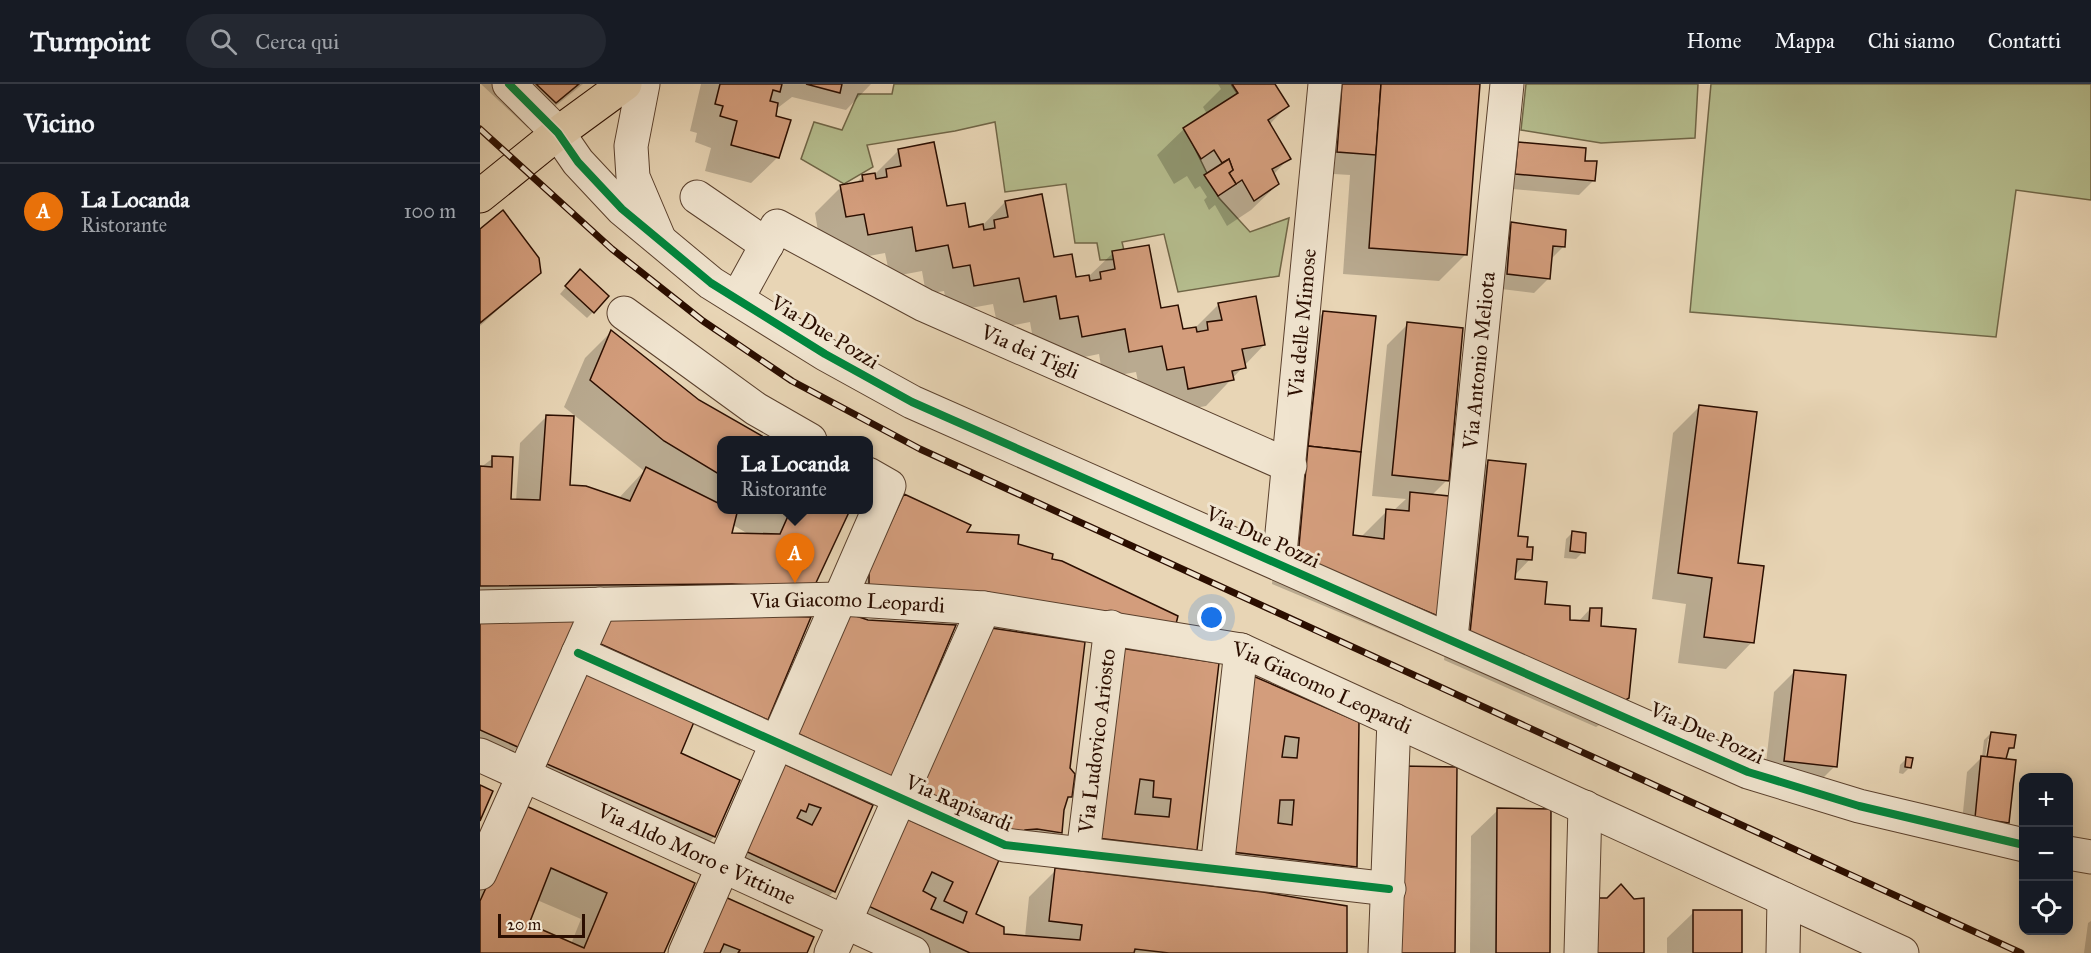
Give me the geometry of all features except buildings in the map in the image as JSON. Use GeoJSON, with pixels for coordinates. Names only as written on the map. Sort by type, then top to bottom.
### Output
{"type":"FeatureCollection","features":[{"type":"Feature","properties":{"kind":"main road"},"geometry":{"type":"LineString","coordinates":[[480,196],[558,133],[625,84]]}},
{"type":"Feature","properties":{"kind":"street","name":"Via Due Pozzi"},"geometry":{"type":"LineString","coordinates":[[509,84],[558,133],[578,162],[607,194],[661,243],[711,283],[836,360],[912,402],[1451,638],[1748,772],[1859,806],[2019,844]]}},
{"type":"Feature","properties":{"kind":"street","name":"Via Due Pozzi"},"geometry":{"type":"LineString","coordinates":[[643,84],[632,146],[633,177],[661,243]]}},
{"type":"Feature","properties":{"kind":"street","name":"Via delle Mimose"},"geometry":{"type":"LineString","coordinates":[[1279,564],[1325,84]]}},
{"type":"Feature","properties":{"kind":"street","name":"Via Antonio Meliota"},"geometry":{"type":"LineString","coordinates":[[1451,638],[1507,84]]}},
{"type":"Feature","properties":{"kind":"street","name":"Via dei Tigli"},"geometry":{"type":"LineString","coordinates":[[697,197],[772,235],[924,305],[1290,466]]}},
{"type":"Feature","properties":{"kind":"street"},"geometry":{"type":"LineString","coordinates":[[737,299],[772,235]]}},
{"type":"Feature","properties":{"kind":"street"},"geometry":{"type":"LineString","coordinates":[[624,313],[756,409],[802,436]]}},
{"type":"Feature","properties":{"kind":"street"},"geometry":{"type":"LineString","coordinates":[[873,496],[878,480]]}},
{"type":"Feature","properties":{"kind":"street"},"geometry":{"type":"LineString","coordinates":[[685,953],[840,598],[867,514]]}},
{"type":"Feature","properties":{"kind":"street","name":"Via Giacomo Leopardi"},"geometry":{"type":"LineString","coordinates":[[480,607],[840,598],[984,608],[1241,650],[1902,953]]}},
{"type":"Feature","properties":{"kind":"street"},"geometry":{"type":"LineString","coordinates":[[480,873],[600,604]]}},
{"type":"Feature","properties":{"kind":"street"},"geometry":{"type":"LineString","coordinates":[[831,953],[984,608]]}},
{"type":"Feature","properties":{"kind":"street","name":"Via Ludovico Ariosto"},"geometry":{"type":"LineString","coordinates":[[1083,854],[1111,627]]}},
{"type":"Feature","properties":{"kind":"street"},"geometry":{"type":"LineString","coordinates":[[1217,869],[1241,650]]}},
{"type":"Feature","properties":{"kind":"street","name":"Via Rapisardi"},"geometry":{"type":"LineString","coordinates":[[578,653],[1005,845],[1389,889]]}},
{"type":"Feature","properties":{"kind":"street"},"geometry":{"type":"LineString","coordinates":[[1386,953],[1394,720]]}},
{"type":"Feature","properties":{"kind":"street","name":"Via Aldo Moro e Vittime"},"geometry":{"type":"LineString","coordinates":[[480,755],[913,953]]}},
{"type":"Feature","properties":{"kind":"street"},"geometry":{"type":"LineString","coordinates":[[1581,953],[1585,807]]}},
{"type":"Feature","properties":{"kind":"street"},"geometry":{"type":"LineString","coordinates":[[2073,854],[2091,857]]}},
{"type":"Feature","properties":{"kind":"street"},"geometry":{"type":"LineString","coordinates":[[1783,953],[1784,899]]}},
{"type":"Feature","properties":{"kind":"green space"},"geometry":{"type":"Polygon","coordinates":[[[894,84],[1231,84],[1239,96],[1187,132],[1219,198],[1250,232],[1289,218],[1279,276],[1178,292],[1164,234],[1122,242],[1126,259],[1100,260],[1097,243],[1075,243],[1066,184],[1005,192],[995,122],[867,145],[873,167],[844,184],[801,159],[814,122],[842,130],[858,94],[892,94],[894,84]]]}},
{"type":"Feature","properties":{"kind":"green space"},"geometry":{"type":"Polygon","coordinates":[[[1526,84],[1698,84],[1695,138],[1601,143],[1521,130],[1526,84]]]}},
{"type":"Feature","properties":{"kind":"green space"},"geometry":{"type":"Polygon","coordinates":[[[1711,84],[2091,84],[2091,200],[2016,190],[1996,337],[1690,312],[1711,84]]]}},
{"type":"Feature","properties":{"kind":"railway"},"geometry":{"type":"LineString","coordinates":[[480,129],[612,249],[703,321],[792,381],[920,449],[2021,953]]}},
{"type":"Feature","properties":{"kind":"cycle path"},"geometry":{"type":"LineString","coordinates":[[509,84],[558,133],[578,162],[622,209],[711,283],[825,354],[912,402],[1748,772],[1859,806],[2019,844]]}},
{"type":"Feature","properties":{"kind":"cycle path"},"geometry":{"type":"LineString","coordinates":[[578,653],[1005,845],[1389,889]]}},
{"type":"Feature","properties":{"kind":"place","name":"La Locanda"},"geometry":{"type":"Point","coordinates":[795,583]}}]}
